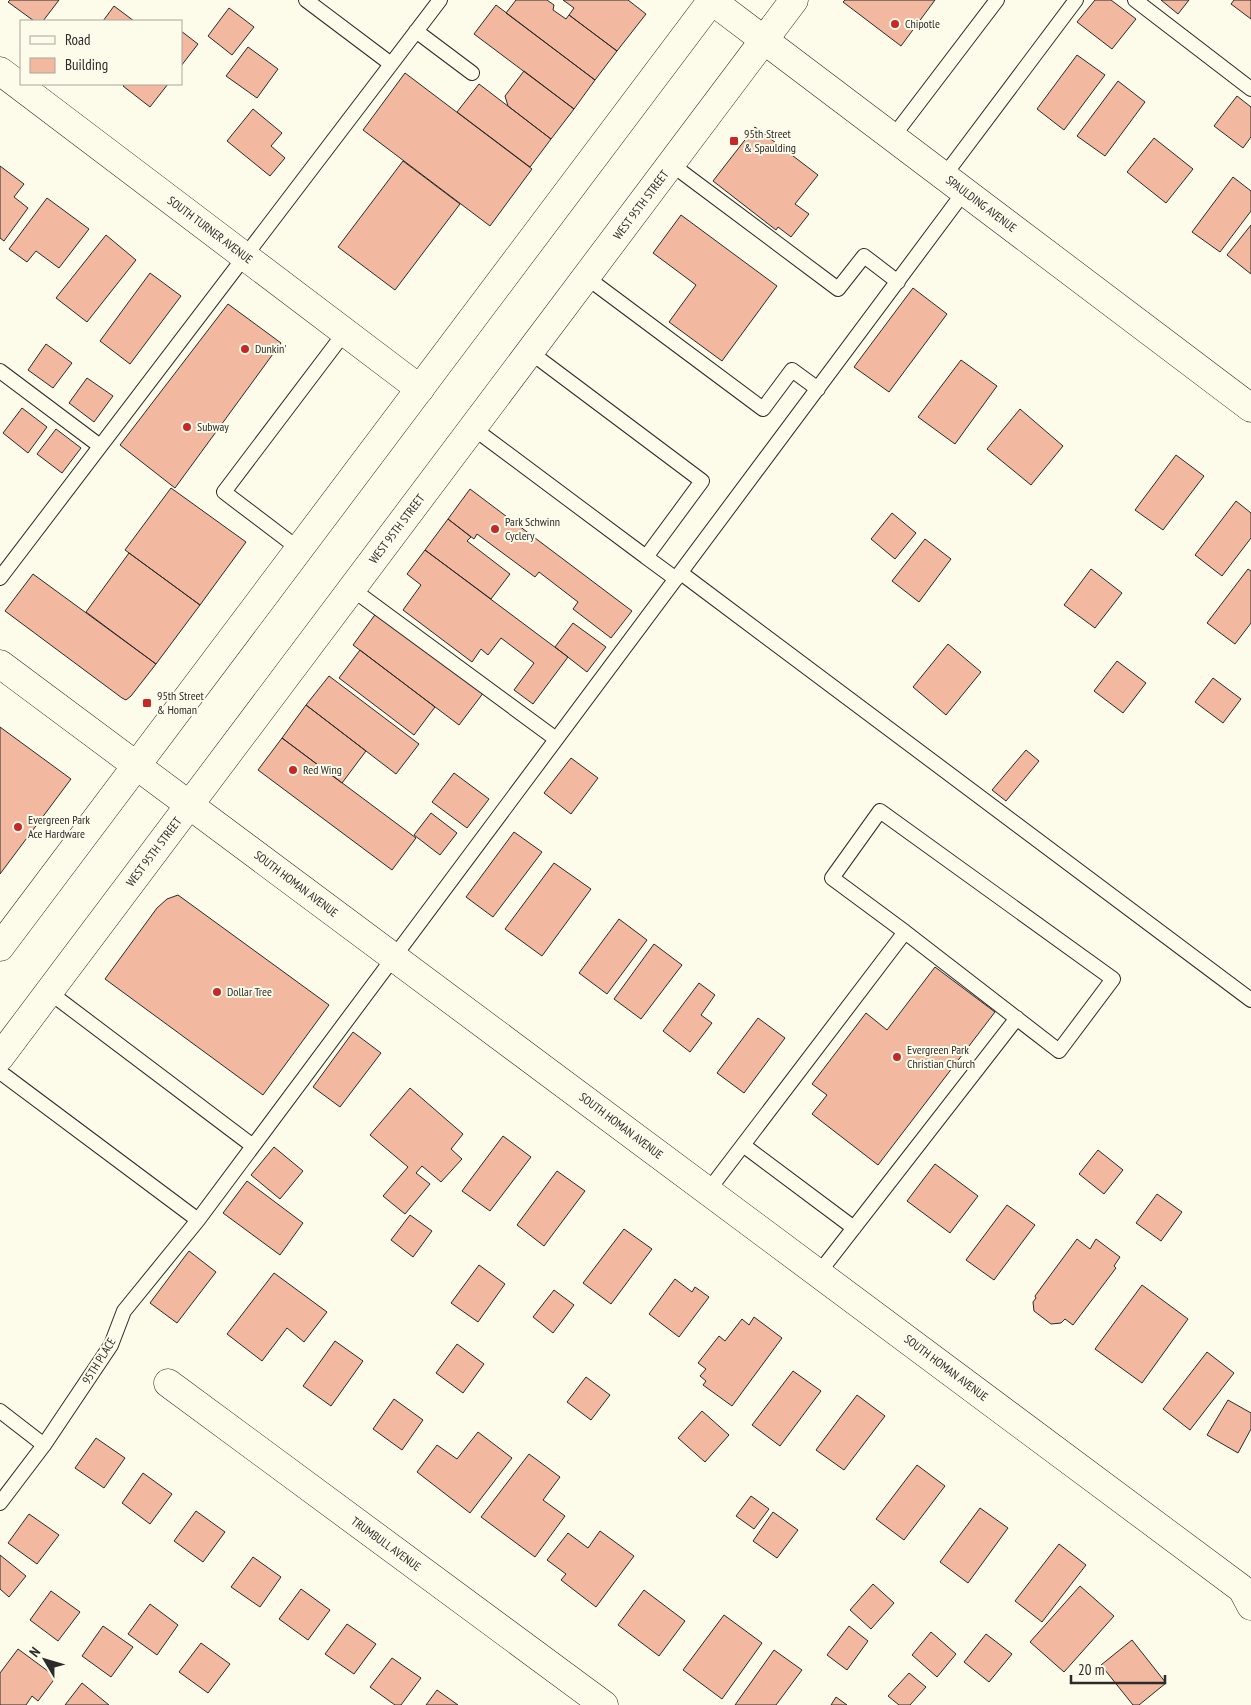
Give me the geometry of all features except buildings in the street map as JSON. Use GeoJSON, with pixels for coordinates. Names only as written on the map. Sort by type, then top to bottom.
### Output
{"type":"FeatureCollection","features":[{"type":"Feature","properties":{"kind":"street","name":"SPAULDING AVENUE"},"geometry":{"type":"LineString","coordinates":[[712,0],[1251,408]]}},
{"type":"Feature","properties":{"kind":"street"},"geometry":{"type":"LineString","coordinates":[[0,947],[712,0]]}},
{"type":"Feature","properties":{"kind":"street","name":"WEST 95TH STREET"},"geometry":{"type":"LineString","coordinates":[[0,1057],[794,0]]}},
{"type":"Feature","properties":{"kind":"street","name":"SOUTH TURNER AVENUE"},"geometry":{"type":"LineString","coordinates":[[0,72],[420,388]]}},
{"type":"Feature","properties":{"kind":"street","name":"SOUTH HOMAN AVENUE"},"geometry":{"type":"LineString","coordinates":[[0,664],[1248,1595]]}},
{"type":"Feature","properties":{"kind":"street","name":"TRUMBULL AVENUE"},"geometry":{"type":"LineString","coordinates":[[168,1383],[604,1705]]}},
{"type":"Feature","properties":{"kind":"lane"},"geometry":{"type":"LineString","coordinates":[[306,0],[391,64]]}},
{"type":"Feature","properties":{"kind":"lane"},"geometry":{"type":"LineString","coordinates":[[0,578],[440,0]]}},
{"type":"Feature","properties":{"kind":"lane","name":"95TH PLACE"},"geometry":{"type":"LineString","coordinates":[[0,1503],[44,1445],[111,1345],[124,1311],[198,1220],[898,282],[954,184],[1076,0]]}},
{"type":"Feature","properties":{"kind":"lane"},"geometry":{"type":"LineString","coordinates":[[1134,0],[1251,89]]}},
{"type":"Feature","properties":{"kind":"lane"},"geometry":{"type":"LineString","coordinates":[[892,138],[990,2]]}},
{"type":"Feature","properties":{"kind":"lane"},"geometry":{"type":"LineString","coordinates":[[416,31],[472,73]]}},
{"type":"Feature","properties":{"kind":"lane"},"geometry":{"type":"LineString","coordinates":[[671,164],[838,289],[864,256],[898,282]]}},
{"type":"Feature","properties":{"kind":"lane"},"geometry":{"type":"LineString","coordinates":[[586,277],[763,409],[792,370],[818,389]]}},
{"type":"Feature","properties":{"kind":"lane"},"geometry":{"type":"LineString","coordinates":[[299,550],[224,492],[345,332]]}},
{"type":"Feature","properties":{"kind":"lane"},"geometry":{"type":"LineString","coordinates":[[530,352],[702,481],[646,557]]}},
{"type":"Feature","properties":{"kind":"lane"},"geometry":{"type":"LineString","coordinates":[[0,370],[100,446]]}},
{"type":"Feature","properties":{"kind":"lane"},"geometry":{"type":"LineString","coordinates":[[473,428],[646,557],[678,576],[1251,1000]]}},
{"type":"Feature","properties":{"kind":"lane"},"geometry":{"type":"LineString","coordinates":[[352,589],[556,739]]}},
{"type":"Feature","properties":{"kind":"lane"},"geometry":{"type":"LineString","coordinates":[[880,811],[1113,980],[1059,1051],[905,932],[832,878],[880,811]]}},
{"type":"Feature","properties":{"kind":"lane"},"geometry":{"type":"LineString","coordinates":[[708,1191],[905,932]]}},
{"type":"Feature","properties":{"kind":"lane"},"geometry":{"type":"LineString","coordinates":[[49,992],[253,1146]]}},
{"type":"Feature","properties":{"kind":"lane"},"geometry":{"type":"LineString","coordinates":[[818,1274],[1017,1018]]}},
{"type":"Feature","properties":{"kind":"lane"},"geometry":{"type":"LineString","coordinates":[[0,1072],[198,1220]]}},
{"type":"Feature","properties":{"kind":"lane"},"geometry":{"type":"LineString","coordinates":[[742,1145],[854,1228]]}},
{"type":"Feature","properties":{"kind":"lane"},"geometry":{"type":"LineString","coordinates":[[0,1411],[44,1445]]}},
{"type":"Feature","properties":{"kind":"place","name":"Chipotle"},"geometry":{"type":"Point","coordinates":[895,24]}},
{"type":"Feature","properties":{"kind":"place","name":"95th Street & Spaulding"},"geometry":{"type":"Point","coordinates":[734,141]}},
{"type":"Feature","properties":{"kind":"place","name":"Dunkin'"},"geometry":{"type":"Point","coordinates":[245,349]}},
{"type":"Feature","properties":{"kind":"place","name":"Subway"},"geometry":{"type":"Point","coordinates":[187,427]}},
{"type":"Feature","properties":{"kind":"place","name":"Park Schwinn Cyclery"},"geometry":{"type":"Point","coordinates":[495,529]}},
{"type":"Feature","properties":{"kind":"place","name":"95th Street & Homan"},"geometry":{"type":"Point","coordinates":[147,703]}},
{"type":"Feature","properties":{"kind":"place","name":"Red Wing"},"geometry":{"type":"Point","coordinates":[293,770]}},
{"type":"Feature","properties":{"kind":"place","name":"Evergreen Park Ace Hardware"},"geometry":{"type":"Point","coordinates":[18,827]}},
{"type":"Feature","properties":{"kind":"place","name":"Dollar Tree"},"geometry":{"type":"Point","coordinates":[217,992]}},
{"type":"Feature","properties":{"kind":"place","name":"Evergreen Park Christian Church"},"geometry":{"type":"Point","coordinates":[897,1057]}}]}
